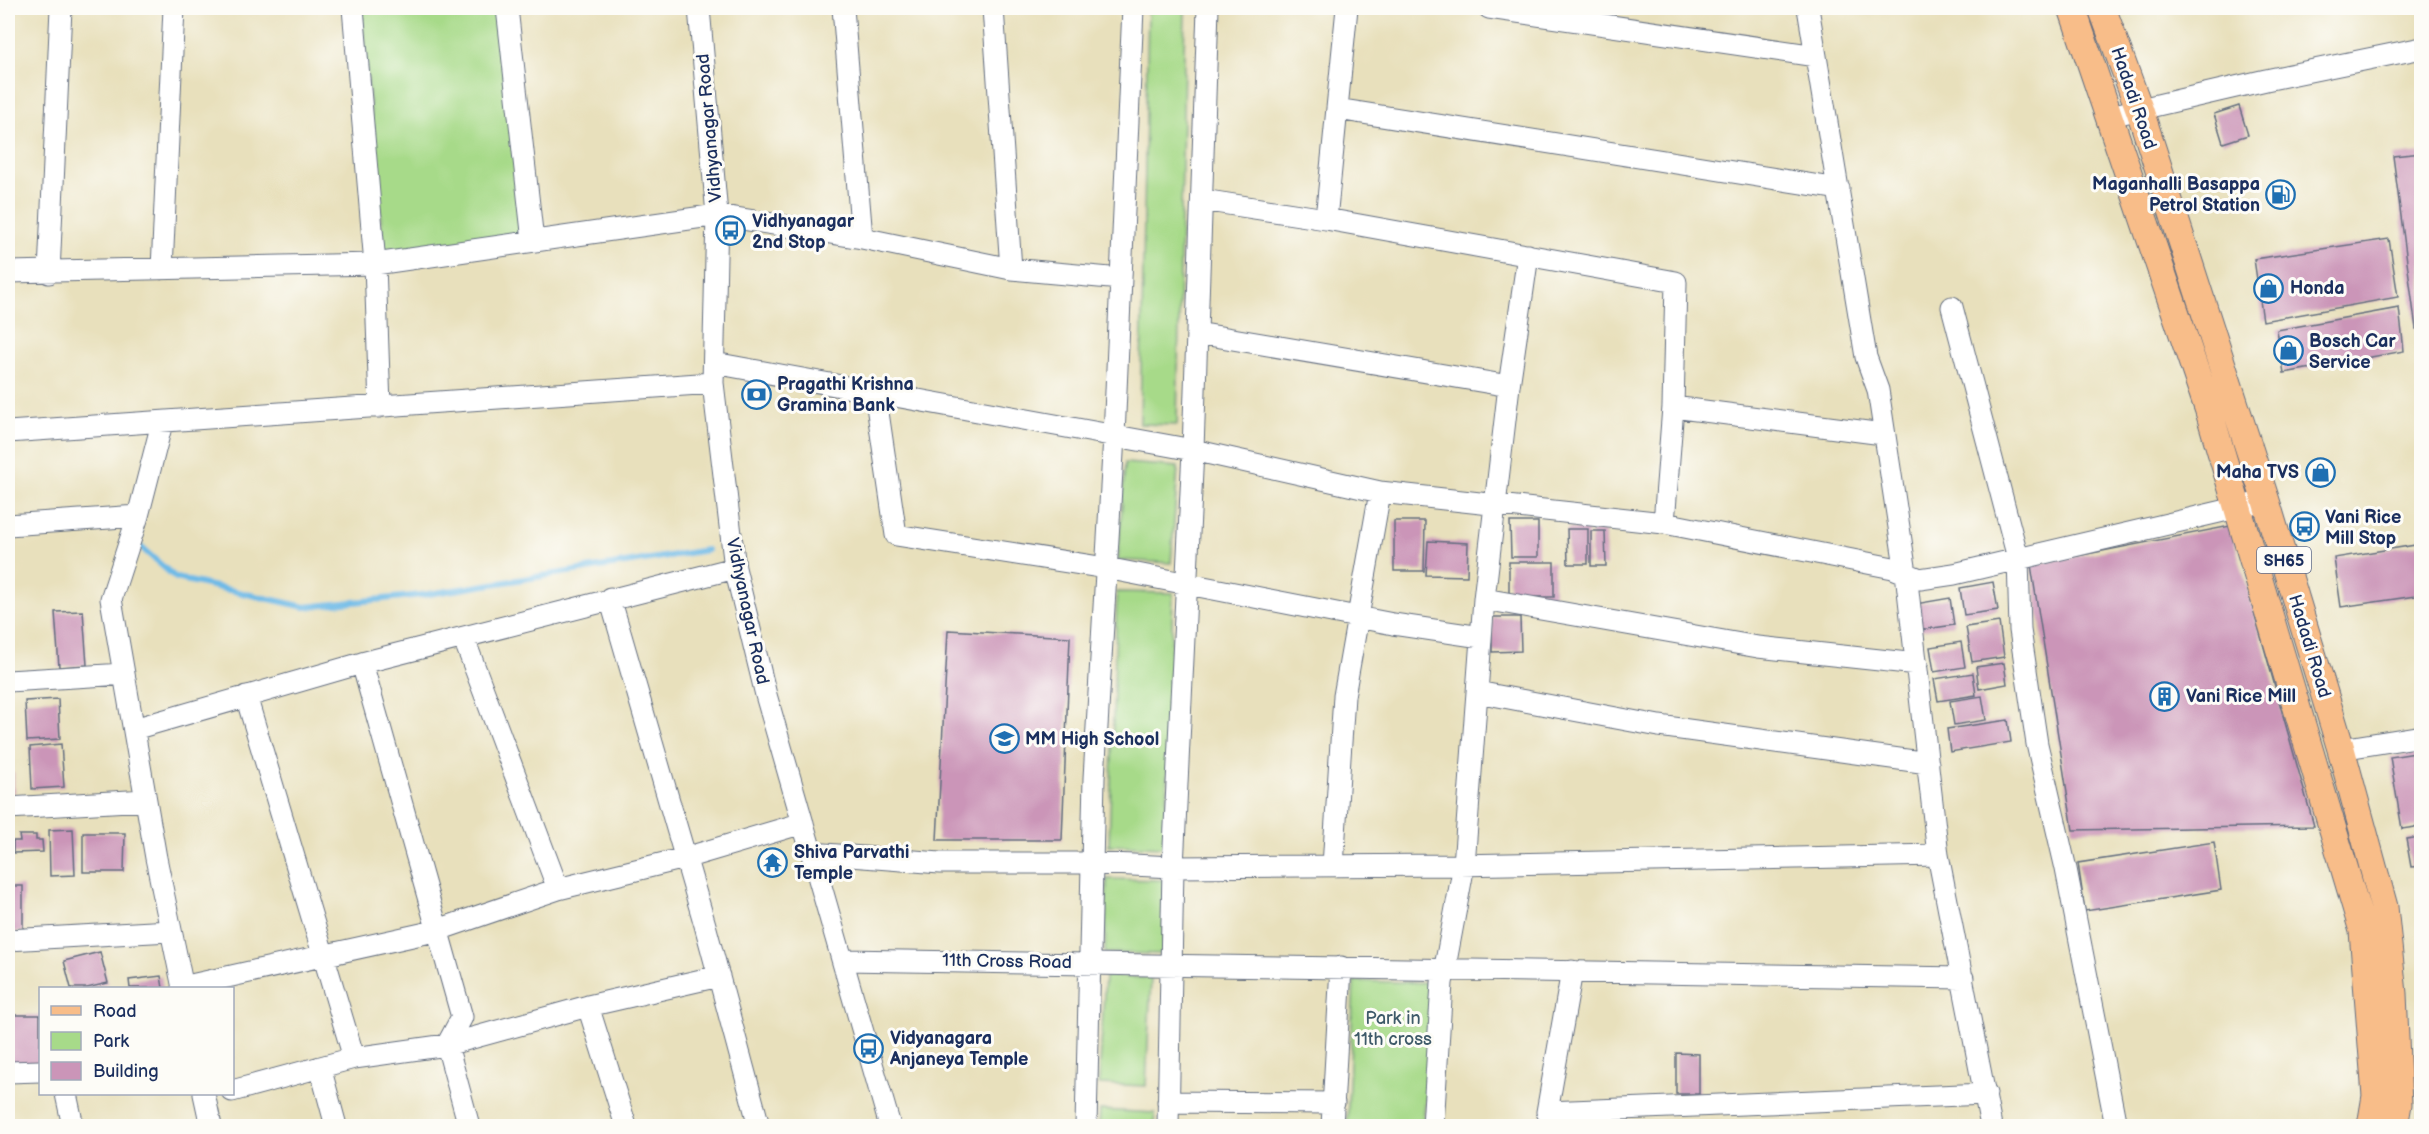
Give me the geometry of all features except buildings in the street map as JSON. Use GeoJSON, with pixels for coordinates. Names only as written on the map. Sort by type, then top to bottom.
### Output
{"type":"FeatureCollection","features":[{"type":"Feature","properties":{"kind":"main road"},"geometry":{"type":"LineString","coordinates":[[2072,8],[2208,408],[2363,931],[2376,1096],[2371,1126]]}},
{"type":"Feature","properties":{"kind":"main road","name":"Hadadi Road"},"geometry":{"type":"LineString","coordinates":[[2102,8],[2139,111],[2266,501],[2341,749],[2384,907],[2393,994],[2398,1104],[2394,1126]]}},
{"type":"Feature","properties":{"kind":"street"},"geometry":{"type":"LineString","coordinates":[[49,273],[61,8]]}},
{"type":"Feature","properties":{"kind":"street"},"geometry":{"type":"LineString","coordinates":[[162,269],[174,8]]}},
{"type":"Feature","properties":{"kind":"street"},"geometry":{"type":"LineString","coordinates":[[353,8],[375,264],[380,408]]}},
{"type":"Feature","properties":{"kind":"street"},"geometry":{"type":"LineString","coordinates":[[507,8],[533,241]]}},
{"type":"Feature","properties":{"kind":"street","name":"Vidhyanagar Road"},"geometry":{"type":"LineString","coordinates":[[699,8],[717,215],[713,373],[735,568],[766,695],[890,1126]]}},
{"type":"Feature","properties":{"kind":"street"},"geometry":{"type":"LineString","coordinates":[[843,8],[862,238]]}},
{"type":"Feature","properties":{"kind":"street"},"geometry":{"type":"LineString","coordinates":[[993,8],[1011,269]]}},
{"type":"Feature","properties":{"kind":"street"},"geometry":{"type":"LineString","coordinates":[[1086,1126],[1094,778],[1114,436],[1133,8]]}},
{"type":"Feature","properties":{"kind":"street"},"geometry":{"type":"LineString","coordinates":[[1168,1126],[1173,867],[1193,450],[1208,8]]}},
{"type":"Feature","properties":{"kind":"street"},"geometry":{"type":"LineString","coordinates":[[1326,219],[1347,8]]}},
{"type":"Feature","properties":{"kind":"street"},"geometry":{"type":"LineString","coordinates":[[1489,8],[1816,56]]}},
{"type":"Feature","properties":{"kind":"street"},"geometry":{"type":"LineString","coordinates":[[1808,8],[1866,357],[1878,390],[1906,573],[1938,855],[1991,1126]]}},
{"type":"Feature","properties":{"kind":"street"},"geometry":{"type":"LineString","coordinates":[[2110,116],[2266,80],[2421,48]]}},
{"type":"Feature","properties":{"kind":"street"},"geometry":{"type":"LineString","coordinates":[[1337,109],[1839,189]]}},
{"type":"Feature","properties":{"kind":"street"},"geometry":{"type":"LineString","coordinates":[[1202,200],[1326,219],[1676,282],[1673,407],[1664,523]]}},
{"type":"Feature","properties":{"kind":"street"},"geometry":{"type":"LineString","coordinates":[[8,272],[49,273],[375,264],[717,215],[862,238],[1011,269],[1121,279]]}},
{"type":"Feature","properties":{"kind":"street"},"geometry":{"type":"LineString","coordinates":[[1433,1126],[1444,969],[1464,865],[1484,599],[1509,386],[1528,255]]}},
{"type":"Feature","properties":{"kind":"street"},"geometry":{"type":"LineString","coordinates":[[1952,307],[2018,558],[2020,630],[2037,744],[2066,869],[2116,1126]]}},
{"type":"Feature","properties":{"kind":"street"},"geometry":{"type":"LineString","coordinates":[[1197,333],[1509,386]]}},
{"type":"Feature","properties":{"kind":"street"},"geometry":{"type":"LineString","coordinates":[[8,432],[380,408],[713,373],[875,392],[1193,450],[1380,492],[1664,523],[1893,568],[1920,579],[2266,501]]}},
{"type":"Feature","properties":{"kind":"street"},"geometry":{"type":"LineString","coordinates":[[875,392],[896,535],[1106,568],[1357,617],[1481,637]]}},
{"type":"Feature","properties":{"kind":"street"},"geometry":{"type":"LineString","coordinates":[[1673,407],[1883,434]]}},
{"type":"Feature","properties":{"kind":"street"},"geometry":{"type":"LineString","coordinates":[[162,423],[138,516],[111,599],[182,987]]}},
{"type":"Feature","properties":{"kind":"street"},"geometry":{"type":"LineString","coordinates":[[1333,866],[1344,696],[1380,492]]}},
{"type":"Feature","properties":{"kind":"street"},"geometry":{"type":"LineString","coordinates":[[8,525],[138,516]]}},
{"type":"Feature","properties":{"kind":"street"},"geometry":{"type":"LineString","coordinates":[[134,729],[362,663],[464,639],[610,598],[735,568]]}},
{"type":"Feature","properties":{"kind":"street"},"geometry":{"type":"LineString","coordinates":[[610,598],[759,1126]]}},
{"type":"Feature","properties":{"kind":"street"},"geometry":{"type":"LineString","coordinates":[[1484,599],[1758,647],[1917,664]]}},
{"type":"Feature","properties":{"kind":"street"},"geometry":{"type":"LineString","coordinates":[[464,639],[558,889]]}},
{"type":"Feature","properties":{"kind":"street"},"geometry":{"type":"LineString","coordinates":[[362,663],[427,890],[435,931],[462,1017],[447,1045],[469,1126]]}},
{"type":"Feature","properties":{"kind":"street"},"geometry":{"type":"LineString","coordinates":[[8,681],[124,674]]}},
{"type":"Feature","properties":{"kind":"street"},"geometry":{"type":"LineString","coordinates":[[1477,692],[1659,726],[1928,763]]}},
{"type":"Feature","properties":{"kind":"street"},"geometry":{"type":"LineString","coordinates":[[246,696],[354,1058]]}},
{"type":"Feature","properties":{"kind":"street"},"geometry":{"type":"LineString","coordinates":[[2341,749],[2421,736]]}},
{"type":"Feature","properties":{"kind":"street"},"geometry":{"type":"LineString","coordinates":[[8,808],[146,800]]}},
{"type":"Feature","properties":{"kind":"street"},"geometry":{"type":"LineString","coordinates":[[187,987],[435,931],[558,889],[685,858],[803,823]]}},
{"type":"Feature","properties":{"kind":"street"},"geometry":{"type":"LineString","coordinates":[[812,853],[940,863],[1092,863],[1173,867],[1464,865],[1938,855]]}},
{"type":"Feature","properties":{"kind":"street"},"geometry":{"type":"LineString","coordinates":[[8,940],[170,931]]}},
{"type":"Feature","properties":{"kind":"street","name":"11th Cross Road"},"geometry":{"type":"LineString","coordinates":[[844,960],[1170,963],[1963,978]]}},
{"type":"Feature","properties":{"kind":"street"},"geometry":{"type":"LineString","coordinates":[[1332,1126],[1341,967]]}},
{"type":"Feature","properties":{"kind":"street"},"geometry":{"type":"LineString","coordinates":[[1572,971],[1546,1119],[1986,1094]]}},
{"type":"Feature","properties":{"kind":"street"},"geometry":{"type":"LineString","coordinates":[[234,1090],[354,1058],[447,1045],[588,1006],[718,976]]}},
{"type":"Feature","properties":{"kind":"street"},"geometry":{"type":"LineString","coordinates":[[588,1006],[626,1126]]}},
{"type":"Feature","properties":{"kind":"street"},"geometry":{"type":"LineString","coordinates":[[320,1067],[336,1126]]}},
{"type":"Feature","properties":{"kind":"street"},"geometry":{"type":"LineString","coordinates":[[8,1072],[39,1071]]}},
{"type":"Feature","properties":{"kind":"street"},"geometry":{"type":"LineString","coordinates":[[66,1095],[73,1126]]}},
{"type":"Feature","properties":{"kind":"street"},"geometry":{"type":"LineString","coordinates":[[211,1095],[211,1126]]}},
{"type":"Feature","properties":{"kind":"street"},"geometry":{"type":"LineString","coordinates":[[1168,1102],[1334,1103]]}},
{"type":"Feature","properties":{"kind":"green space"},"geometry":{"type":"Polygon","coordinates":[[[361,8],[497,8],[524,234],[384,253],[361,8]]]}},
{"type":"Feature","properties":{"kind":"green space"},"geometry":{"type":"Polygon","coordinates":[[[1148,8],[1185,8],[1177,425],[1140,424],[1148,8]]]}},
{"type":"Feature","properties":{"kind":"green space"},"geometry":{"type":"Polygon","coordinates":[[[1125,463],[1178,467],[1171,563],[1118,560],[1125,463]]]}},
{"type":"Feature","properties":{"kind":"green space"},"geometry":{"type":"Polygon","coordinates":[[[1117,592],[1173,593],[1165,847],[1109,845],[1117,592]]]}},
{"type":"Feature","properties":{"kind":"green space"},"geometry":{"type":"Polygon","coordinates":[[[1107,879],[1164,880],[1163,954],[1105,953],[1107,879]]]}},
{"type":"Feature","properties":{"kind":"green space"},"geometry":{"type":"Polygon","coordinates":[[[1105,976],[1151,978],[1146,1086],[1099,1084],[1105,976]]]}},
{"type":"Feature","properties":{"kind":"green space","name":"Park in 11th cross"},"geometry":{"type":"Polygon","coordinates":[[[1354,981],[1442,983],[1422,1126],[1347,1126],[1354,981]]]}},
{"type":"Feature","properties":{"kind":"green space"},"geometry":{"type":"Polygon","coordinates":[[[1100,1110],[1155,1113],[1154,1126],[1099,1126],[1100,1110]]]}},
{"type":"Feature","properties":{"kind":"waterway"},"geometry":{"type":"LineString","coordinates":[[135,542],[176,578],[305,607],[422,595],[707,550]]}},
{"type":"Feature","properties":{"kind":"place","name":"Maganhalli Basappa Petrol Station"},"geometry":{"type":"Point","coordinates":[2281,194]}},
{"type":"Feature","properties":{"kind":"place","name":"Vidhyanagar 2nd Stop"},"geometry":{"type":"Point","coordinates":[731,231]}},
{"type":"Feature","properties":{"kind":"place","name":"Honda"},"geometry":{"type":"Point","coordinates":[2269,288]}},
{"type":"Feature","properties":{"kind":"place","name":"Bosch Car Service"},"geometry":{"type":"Point","coordinates":[2288,351]}},
{"type":"Feature","properties":{"kind":"place","name":"Pragathi Krishna Gramina Bank"},"geometry":{"type":"Point","coordinates":[756,394]}},
{"type":"Feature","properties":{"kind":"place","name":"Maha TVS"},"geometry":{"type":"Point","coordinates":[2320,472]}},
{"type":"Feature","properties":{"kind":"place","name":"Vani Rice Mill Stop"},"geometry":{"type":"Point","coordinates":[2304,527]}},
{"type":"Feature","properties":{"kind":"place","name":"Vani Rice Mill"},"geometry":{"type":"Point","coordinates":[2165,696]}},
{"type":"Feature","properties":{"kind":"place","name":"MM High School"},"geometry":{"type":"Point","coordinates":[1004,739]}},
{"type":"Feature","properties":{"kind":"place","name":"Shiva Parvathi Temple"},"geometry":{"type":"Point","coordinates":[773,862]}},
{"type":"Feature","properties":{"kind":"place","name":"Vidyanagara Anjaneya Temple"},"geometry":{"type":"Point","coordinates":[869,1048]}}]}
